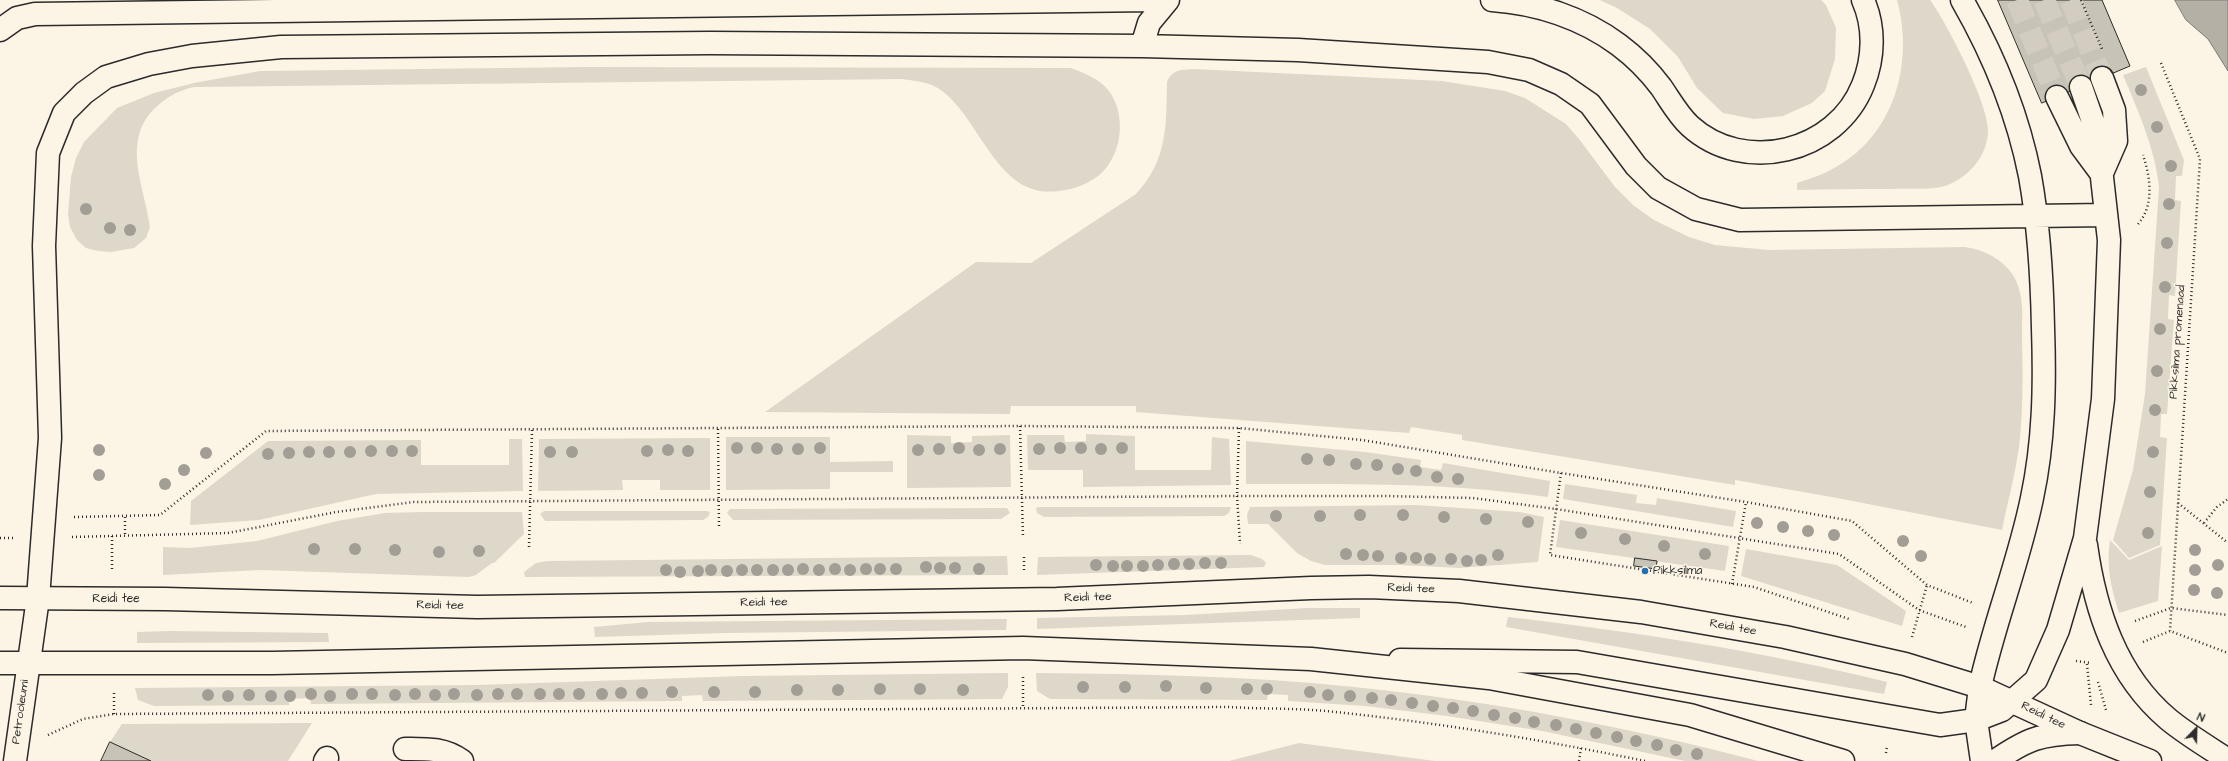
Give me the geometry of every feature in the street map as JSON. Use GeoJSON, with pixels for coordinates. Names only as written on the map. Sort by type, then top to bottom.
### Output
{"type":"FeatureCollection","features":[{"type":"Feature","properties":{"kind":"street"},"geometry":{"type":"LineString","coordinates":[[0,30],[17,18],[42,14],[1152,0]]}},
{"type":"Feature","properties":{"kind":"street"},"geometry":{"type":"LineString","coordinates":[[1142,46],[1149,23],[1168,0]]}},
{"type":"Feature","properties":{"kind":"street"},"geometry":{"type":"LineString","coordinates":[[1492,0],[1548,10],[1585,24],[1603,34],[1630,54],[1648,71],[1683,119],[1702,135],[1731,149],[1764,153],[1782,152],[1802,146],[1828,131],[1850,109],[1861,91],[1870,57],[1872,31],[1863,0]]}},
{"type":"Feature","properties":{"kind":"street"},"geometry":{"type":"LineString","coordinates":[[1962,0],[1992,60],[2016,123],[2030,175],[2036,215],[2042,284],[2044,344],[2044,406],[2039,454],[2030,510],[1988,650],[1980,687],[1976,720],[1982,761]]}},
{"type":"Feature","properties":{"kind":"street","name":"Petrooleumi"},"geometry":{"type":"LineString","coordinates":[[14,761],[38,598],[50,438],[44,246],[48,153],[64,113],[84,93],[106,77],[149,64],[192,56],[281,47],[702,43],[1142,46],[1298,50],[1439,58],[1488,62],[1529,70],[1561,84],[1590,104],[1636,166],[1658,188],[1696,209],[1740,220],[2106,215]]}},
{"type":"Feature","properties":{"kind":"street"},"geometry":{"type":"LineString","coordinates":[[2101,174],[2116,141],[2114,110],[2102,78]]}},
{"type":"Feature","properties":{"kind":"street"},"geometry":{"type":"LineString","coordinates":[[0,663],[273,663],[1023,648],[1311,659],[1577,662],[1940,725],[1976,720],[2002,710],[2014,702],[2036,680],[2058,630],[2085,538],[2103,399],[2109,240],[2097,133],[2081,87]]}},
{"type":"Feature","properties":{"kind":"street"},"geometry":{"type":"LineString","coordinates":[[2057,97],[2081,146],[2101,174]]}},
{"type":"Feature","properties":{"kind":"street"},"geometry":{"type":"LineString","coordinates":[[2085,538],[2092,585],[2107,632],[2123,666],[2148,700],[2168,719],[2228,760]]}},
{"type":"Feature","properties":{"kind":"street","name":"Reidi tee"},"geometry":{"type":"LineString","coordinates":[[0,598],[166,599],[477,607],[1057,599],[1311,588],[1369,587],[1451,590],[1641,612],[1778,636],[1905,664],[1980,687],[2080,733],[2150,761]]}},
{"type":"Feature","properties":{"kind":"street"},"geometry":{"type":"LineString","coordinates":[[1311,659],[1489,678],[1690,715],[1844,761]]}},
{"type":"Feature","properties":{"kind":"street"},"geometry":{"type":"LineString","coordinates":[[1994,761],[2020,744],[2050,734],[2080,733]]}},
{"type":"Feature","properties":{"kind":"street"},"geometry":{"type":"LineString","coordinates":[[405,748],[437,749],[452,753],[462,761]]}},
{"type":"Feature","properties":{"kind":"path","name":"Pikksilma promenaad"},"geometry":{"type":"LineString","coordinates":[[2161,63],[2200,159],[2170,631]]}},
{"type":"Feature","properties":{"kind":"path"},"geometry":{"type":"LineString","coordinates":[[1020,426],[1023,538]]}},
{"type":"Feature","properties":{"kind":"path"},"geometry":{"type":"LineString","coordinates":[[71,518],[160,515],[266,431],[1020,426],[1239,428],[1362,440],[1561,474],[1746,502],[1852,521],[1927,585],[1979,606]]}},
{"type":"Feature","properties":{"kind":"path"},"geometry":{"type":"LineString","coordinates":[[1239,428],[1237,496],[1240,544]]}},
{"type":"Feature","properties":{"kind":"path"},"geometry":{"type":"LineString","coordinates":[[718,429],[719,527]]}},
{"type":"Feature","properties":{"kind":"path"},"geometry":{"type":"LineString","coordinates":[[529,547],[532,430]]}},
{"type":"Feature","properties":{"kind":"path"},"geometry":{"type":"LineString","coordinates":[[1561,474],[1550,555],[1754,587],[1850,620]]}},
{"type":"Feature","properties":{"kind":"path"},"geometry":{"type":"LineString","coordinates":[[0,538],[228,533],[336,512],[414,502],[1237,496],[1384,496],[1473,498],[1556,509],[1839,554],[1919,610],[1967,628]]}},
{"type":"Feature","properties":{"kind":"path"},"geometry":{"type":"LineString","coordinates":[[2204,523],[2217,507],[2228,499]]}},
{"type":"Feature","properties":{"kind":"path"},"geometry":{"type":"LineString","coordinates":[[1732,584],[1746,502]]}},
{"type":"Feature","properties":{"kind":"path"},"geometry":{"type":"LineString","coordinates":[[2178,503],[2228,543]]}},
{"type":"Feature","properties":{"kind":"path"},"geometry":{"type":"LineString","coordinates":[[125,517],[125,535]]}},
{"type":"Feature","properties":{"kind":"path"},"geometry":{"type":"LineString","coordinates":[[1024,557],[1024,577]]}},
{"type":"Feature","properties":{"kind":"path"},"geometry":{"type":"LineString","coordinates":[[1911,641],[1927,585]]}},
{"type":"Feature","properties":{"kind":"path"},"geometry":{"type":"LineString","coordinates":[[2130,623],[2171,608],[2228,615]]}},
{"type":"Feature","properties":{"kind":"path"},"geometry":{"type":"LineString","coordinates":[[2138,644],[2170,631],[2228,653]]}},
{"type":"Feature","properties":{"kind":"path"},"geometry":{"type":"LineString","coordinates":[[1906,635],[1912,637]]}},
{"type":"Feature","properties":{"kind":"path"},"geometry":{"type":"LineString","coordinates":[[2087,664],[2091,705]]}},
{"type":"Feature","properties":{"kind":"path"},"geometry":{"type":"LineString","coordinates":[[1023,671],[1023,708]]}},
{"type":"Feature","properties":{"kind":"path"},"geometry":{"type":"LineString","coordinates":[[17,738],[40,738],[58,732],[83,719],[114,714],[1229,707],[1324,711],[1440,724],[1581,748],[1645,761]]}},
{"type":"Feature","properties":{"kind":"path"},"geometry":{"type":"LineString","coordinates":[[1579,761],[1581,748]]}},
{"type":"Feature","properties":{"kind":"shaded area"},"geometry":{"type":"Polygon","coordinates":[[[1600,0],[1821,0],[1826,5],[1836,28],[1835,59],[1825,91],[1812,103],[1783,116],[1754,119],[1723,113],[1697,88],[1678,57],[1650,29],[1617,8],[1600,0]]]}},
{"type":"Feature","properties":{"kind":"shaded area"},"geometry":{"type":"Polygon","coordinates":[[[1897,0],[1930,0],[1956,44],[1974,83],[1986,118],[1988,130],[1987,140],[1980,158],[1967,173],[1959,179],[1941,187],[1923,189],[1797,190],[1797,183],[1831,170],[1856,153],[1873,136],[1886,116],[1895,94],[1901,71],[1903,48],[1902,24],[1897,0]]]}},
{"type":"Feature","properties":{"kind":"shaded area"},"geometry":{"type":"Polygon","coordinates":[[[2175,0],[2228,0],[2228,71],[2208,39],[2186,20],[2175,0]]]}},
{"type":"Feature","properties":{"kind":"shaded area"},"geometry":{"type":"Polygon","coordinates":[[[585,67],[1071,68],[1086,74],[1101,83],[1109,91],[1118,109],[1120,119],[1119,140],[1112,160],[1093,180],[1067,190],[1049,192],[1040,191],[1024,185],[1010,176],[987,148],[966,116],[942,91],[938,88],[918,81],[902,79],[194,87],[182,90],[168,98],[154,109],[144,122],[139,136],[137,151],[138,166],[150,227],[146,238],[134,248],[111,252],[98,251],[86,248],[77,240],[70,227],[68,214],[71,177],[76,158],[84,142],[117,108],[154,93],[194,83],[260,71],[585,67]]]}},
{"type":"Feature","properties":{"kind":"shaded area"},"geometry":{"type":"Polygon","coordinates":[[[2146,67],[2184,160],[2182,176],[2176,176],[2175,200],[2181,201],[2175,296],[2169,295],[2168,319],[2174,320],[2167,414],[2161,414],[2160,437],[2167,438],[2160,545],[2129,558],[2113,540],[2133,470],[2145,394],[2159,187],[2150,144],[2123,75],[2146,67]]]}},
{"type":"Feature","properties":{"kind":"shaded area"},"geometry":{"type":"Polygon","coordinates":[[[1194,69],[1442,81],[1505,91],[1525,98],[1566,124],[1615,187],[1633,205],[1654,220],[1689,237],[1715,245],[1769,250],[1964,247],[1991,255],[2003,264],[2013,275],[2019,290],[2022,307],[2022,413],[2019,450],[2002,530],[1735,480],[1735,485],[1462,440],[1462,435],[1411,427],[1409,433],[1136,412],[1136,406],[1011,406],[1010,414],[765,412],[976,262],[1031,263],[1136,194],[1154,168],[1160,155],[1165,128],[1167,82],[1174,72],[1194,69]]]}},
{"type":"Feature","properties":{"kind":"shaded area"},"geometry":{"type":"Polygon","coordinates":[[[1086,434],[1135,436],[1135,470],[1211,470],[1212,437],[1229,439],[1231,485],[1083,487],[1083,470],[1028,470],[1027,435],[1064,435],[1065,442],[1086,441],[1086,434]]]}},
{"type":"Feature","properties":{"kind":"shaded area"},"geometry":{"type":"Polygon","coordinates":[[[907,435],[951,436],[951,443],[972,442],[972,436],[1010,435],[1011,487],[907,488],[907,435]]]}},
{"type":"Feature","properties":{"kind":"shaded area"},"geometry":{"type":"Polygon","coordinates":[[[726,437],[830,437],[830,462],[893,461],[893,472],[830,472],[830,489],[726,490],[726,437]]]}},
{"type":"Feature","properties":{"kind":"shaded area"},"geometry":{"type":"Polygon","coordinates":[[[710,438],[710,490],[660,490],[660,480],[622,480],[623,490],[538,491],[539,439],[710,438]]]}},
{"type":"Feature","properties":{"kind":"shaded area"},"geometry":{"type":"Polygon","coordinates":[[[509,439],[522,439],[523,491],[376,494],[259,520],[190,525],[191,501],[268,441],[421,440],[421,465],[509,465],[509,439]]]}},
{"type":"Feature","properties":{"kind":"shaded area"},"geometry":{"type":"Polygon","coordinates":[[[1246,441],[1365,452],[1421,460],[1420,467],[1441,470],[1443,463],[1550,481],[1548,497],[1510,492],[1435,486],[1360,484],[1246,484],[1246,441]]]}},
{"type":"Feature","properties":{"kind":"shaded area"},"geometry":{"type":"Polygon","coordinates":[[[1565,484],[1637,495],[1636,503],[1656,505],[1657,498],[1736,511],[1733,527],[1563,499],[1565,484]]]}},
{"type":"Feature","properties":{"kind":"shaded area"},"geometry":{"type":"Polygon","coordinates":[[[1416,505],[1520,512],[1544,517],[1538,562],[1459,568],[1400,565],[1325,565],[1311,561],[1297,553],[1268,524],[1248,524],[1247,515],[1250,507],[1416,505]]]}},
{"type":"Feature","properties":{"kind":"shaded area"},"geometry":{"type":"Polygon","coordinates":[[[1231,507],[1229,513],[1224,516],[1044,517],[1037,513],[1036,508],[1231,507]]]}},
{"type":"Feature","properties":{"kind":"shaded area"},"geometry":{"type":"Polygon","coordinates":[[[1007,508],[1010,513],[1001,519],[733,520],[727,513],[730,509],[1007,508]]]}},
{"type":"Feature","properties":{"kind":"shaded area"},"geometry":{"type":"Polygon","coordinates":[[[544,511],[710,512],[708,517],[703,520],[545,521],[540,514],[544,511]]]}},
{"type":"Feature","properties":{"kind":"shaded area"},"geometry":{"type":"Polygon","coordinates":[[[522,512],[524,534],[494,563],[476,575],[469,577],[261,570],[163,575],[163,547],[190,548],[257,541],[337,521],[385,513],[522,512]]]}},
{"type":"Feature","properties":{"kind":"shaded area"},"geometry":{"type":"Polygon","coordinates":[[[1560,520],[1729,546],[1725,571],[1556,547],[1560,520]]]}},
{"type":"Feature","properties":{"kind":"shaded area"},"geometry":{"type":"Polygon","coordinates":[[[2110,540],[2129,560],[2162,546],[2158,601],[2119,613],[2110,577],[2110,540]]]}},
{"type":"Feature","properties":{"kind":"shaded area"},"geometry":{"type":"Polygon","coordinates":[[[1746,549],[1837,565],[1906,611],[1902,626],[1741,576],[1746,549]]]}},
{"type":"Feature","properties":{"kind":"shaded area"},"geometry":{"type":"Polygon","coordinates":[[[1251,555],[1262,559],[1266,563],[1264,567],[1037,575],[1038,557],[1251,555]]]}},
{"type":"Feature","properties":{"kind":"shaded area"},"geometry":{"type":"Polygon","coordinates":[[[1007,556],[1008,575],[525,577],[524,572],[536,563],[548,561],[1007,556]]]}},
{"type":"Feature","properties":{"kind":"shaded area"},"geometry":{"type":"Polygon","coordinates":[[[1307,608],[1360,608],[1360,618],[1037,629],[1037,618],[1185,615],[1307,608]]]}},
{"type":"Feature","properties":{"kind":"shaded area"},"geometry":{"type":"Polygon","coordinates":[[[1508,617],[1604,629],[1746,652],[1887,682],[1884,694],[1506,627],[1508,617]]]}},
{"type":"Feature","properties":{"kind":"shaded area"},"geometry":{"type":"Polygon","coordinates":[[[1007,619],[1006,630],[726,633],[595,637],[594,627],[648,622],[1007,619]]]}},
{"type":"Feature","properties":{"kind":"shaded area"},"geometry":{"type":"Polygon","coordinates":[[[137,632],[328,633],[329,642],[137,643],[137,632]]]}},
{"type":"Feature","properties":{"kind":"shaded area"},"geometry":{"type":"Polygon","coordinates":[[[1008,673],[1008,687],[1002,699],[703,701],[702,695],[682,696],[682,701],[311,704],[310,698],[289,699],[289,705],[154,706],[138,700],[135,688],[478,685],[742,676],[1008,673]]]}},
{"type":"Feature","properties":{"kind":"shaded area"},"geometry":{"type":"Polygon","coordinates":[[[1036,673],[1156,675],[1275,680],[1405,693],[1507,707],[1557,716],[1708,748],[1758,761],[1685,761],[1542,731],[1447,716],[1365,706],[1288,701],[1288,695],[1268,694],[1267,700],[1050,699],[1037,691],[1036,673]]]}},
{"type":"Feature","properties":{"kind":"shaded area"},"geometry":{"type":"Polygon","coordinates":[[[312,723],[288,761],[151,761],[110,742],[122,724],[312,723]]]}},
{"type":"Feature","properties":{"kind":"shaded area"},"geometry":{"type":"Polygon","coordinates":[[[1299,743],[1435,761],[1229,761],[1299,743]]]}},
{"type":"Feature","properties":{"kind":"building"},"geometry":{"type":"Polygon","coordinates":[[[1998,0],[2102,0],[2130,66],[2042,103],[1998,0]]]}},
{"type":"Feature","properties":{"kind":"building"},"geometry":{"type":"Polygon","coordinates":[[[1635,558],[1657,561],[1656,569],[1634,566],[1635,558]]]}},
{"type":"Feature","properties":{"kind":"building"},"geometry":{"type":"Polygon","coordinates":[[[110,742],[151,761],[101,761],[110,742]]]}},
{"type":"Feature","properties":{"kind":"tunnel"},"geometry":{"type":"LineString","coordinates":[[2017,0],[2057,97]]}},
{"type":"Feature","properties":{"kind":"tunnel"},"geometry":{"type":"LineString","coordinates":[[2044,0],[2081,87]]}},
{"type":"Feature","properties":{"kind":"tunnel"},"geometry":{"type":"LineString","coordinates":[[2071,0],[2102,78]]}},
{"type":"Feature","properties":{"kind":"place","name":"Pikksilma"},"geometry":{"type":"Point","coordinates":[1645,571]}}]}
